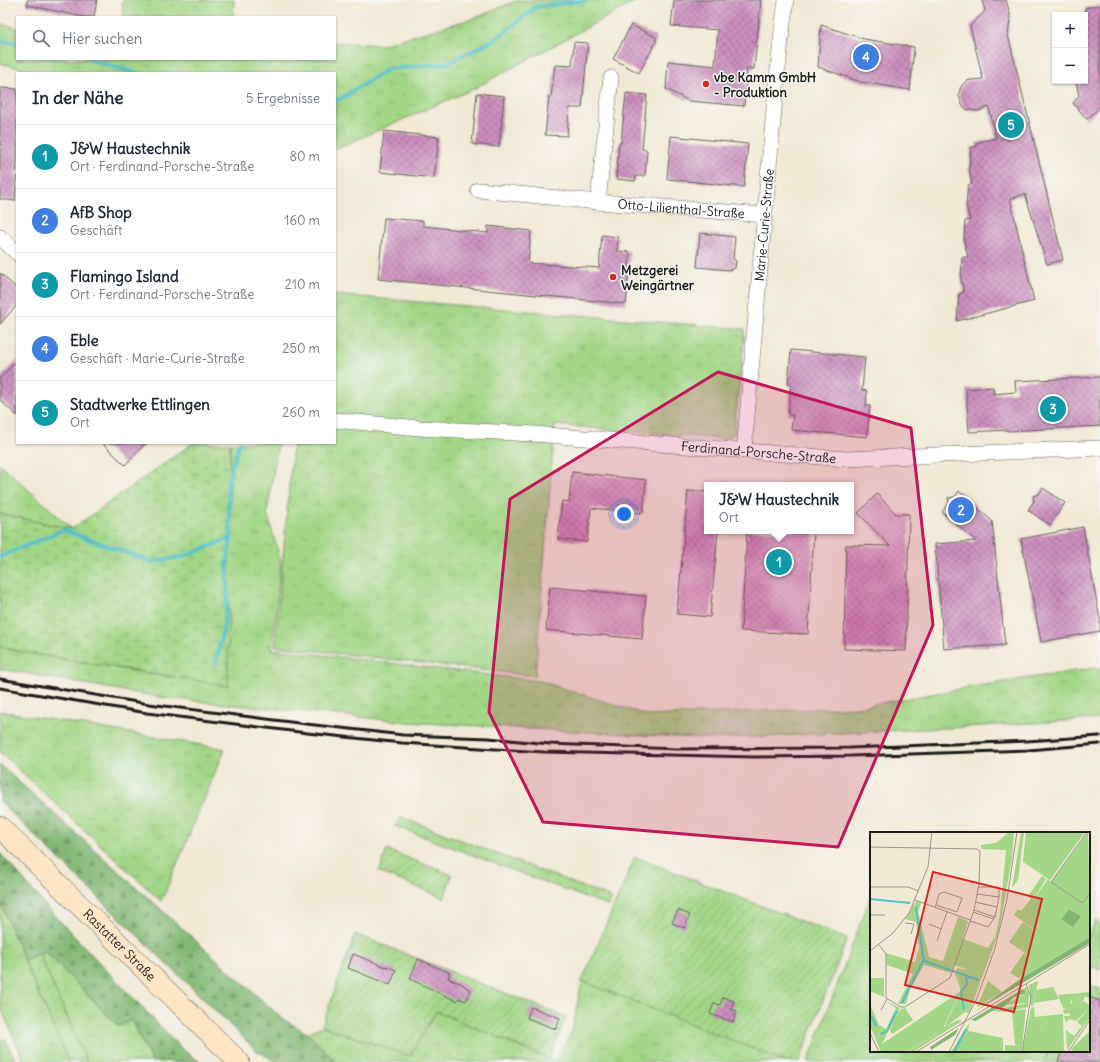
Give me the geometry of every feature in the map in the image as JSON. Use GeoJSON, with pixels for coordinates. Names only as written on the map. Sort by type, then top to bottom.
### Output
{"type":"FeatureCollection","features":[{"type":"Feature","properties":{"kind":"main road","name":"Rastatter Straße"},"geometry":{"type":"LineString","coordinates":[[0,827],[239,1062]]}},
{"type":"Feature","properties":{"kind":"street","name":"Marie-Curie-Straße"},"geometry":{"type":"LineString","coordinates":[[744,451],[782,30],[786,0]]}},
{"type":"Feature","properties":{"kind":"street"},"geometry":{"type":"LineString","coordinates":[[598,202],[611,78]]}},
{"type":"Feature","properties":{"kind":"street","name":"Otto-Lilienthal-Straße"},"geometry":{"type":"LineString","coordinates":[[478,190],[598,202],[765,215]]}},
{"type":"Feature","properties":{"kind":"street"},"geometry":{"type":"LineString","coordinates":[[0,237],[16,252]]}},
{"type":"Feature","properties":{"kind":"street","name":"Ferdinand-Porsche-Straße"},"geometry":{"type":"LineString","coordinates":[[336,420],[419,428],[534,434],[846,459],[1100,448]]}},
{"type":"Feature","properties":{"kind":"highlighted area"},"geometry":{"type":"Polygon","coordinates":[[[718,372],[911,428],[933,625],[838,847],[543,822],[489,712],[510,499],[718,372]]]}},
{"type":"Feature","properties":{"kind":"green space"},"geometry":{"type":"Polygon","coordinates":[[[123,0],[234,0],[233,16],[122,16],[123,0]]]}},
{"type":"Feature","properties":{"kind":"green space"},"geometry":{"type":"Polygon","coordinates":[[[518,0],[638,0],[473,89],[336,149],[336,72],[38,72],[0,63],[0,24],[16,28],[16,60],[336,60],[336,42],[381,45],[478,17],[518,0]]]}},
{"type":"Feature","properties":{"kind":"green space"},"geometry":{"type":"Polygon","coordinates":[[[336,295],[745,329],[734,434],[724,439],[555,425],[535,676],[275,646],[293,444],[336,444],[336,295]]]}},
{"type":"Feature","properties":{"kind":"green space"},"geometry":{"type":"Polygon","coordinates":[[[192,444],[230,444],[228,686],[16,651],[0,646],[0,514],[72,529],[192,444]]]}},
{"type":"Feature","properties":{"kind":"green space"},"geometry":{"type":"Polygon","coordinates":[[[230,444],[278,444],[267,513],[281,562],[272,649],[540,681],[649,716],[858,707],[1100,667],[1100,719],[713,739],[408,722],[165,698],[0,669],[0,647],[170,677],[230,543],[230,444]]]}},
{"type":"Feature","properties":{"kind":"green space"},"geometry":{"type":"Polygon","coordinates":[[[0,464],[72,529],[0,514],[0,464]]]}},
{"type":"Feature","properties":{"kind":"green space"},"geometry":{"type":"Polygon","coordinates":[[[0,711],[225,749],[161,901],[0,752],[0,711]]]}},
{"type":"Feature","properties":{"kind":"green space"},"geometry":{"type":"Polygon","coordinates":[[[0,765],[283,1019],[307,1033],[337,1062],[277,1062],[257,1051],[0,802],[0,765]]]}},
{"type":"Feature","properties":{"kind":"green space"},"geometry":{"type":"Polygon","coordinates":[[[401,817],[612,898],[608,906],[395,826],[401,817]]]}},
{"type":"Feature","properties":{"kind":"green space"},"geometry":{"type":"Polygon","coordinates":[[[387,850],[452,875],[444,898],[379,872],[387,850]]]}},
{"type":"Feature","properties":{"kind":"green space"},"geometry":{"type":"Polygon","coordinates":[[[0,853],[53,914],[182,1049],[200,1062],[152,1062],[132,1020],[118,1026],[45,951],[24,960],[0,901],[0,853]]]}},
{"type":"Feature","properties":{"kind":"green space"},"geometry":{"type":"Polygon","coordinates":[[[635,857],[847,939],[799,1062],[787,1062],[582,981],[635,857]]]}},
{"type":"Feature","properties":{"kind":"green space"},"geometry":{"type":"Polygon","coordinates":[[[870,898],[870,1052],[1049,1052],[1045,1062],[808,1062],[870,898]]]}},
{"type":"Feature","properties":{"kind":"green space"},"geometry":{"type":"Polygon","coordinates":[[[0,901],[69,1062],[25,1062],[0,1006],[0,901]]]}},
{"type":"Feature","properties":{"kind":"green space"},"geometry":{"type":"Polygon","coordinates":[[[1095,921],[1100,925],[1100,970],[1091,966],[1090,968],[1090,933],[1095,921]]]}},
{"type":"Feature","properties":{"kind":"green space"},"geometry":{"type":"Polygon","coordinates":[[[355,934],[566,1017],[549,1059],[436,1011],[410,1056],[322,1026],[355,934]]]}},
{"type":"Feature","properties":{"kind":"green space"},"geometry":{"type":"Polygon","coordinates":[[[45,951],[118,1026],[132,1020],[152,1062],[87,1062],[39,954],[45,951]]]}},
{"type":"Feature","properties":{"kind":"green space"},"geometry":{"type":"Polygon","coordinates":[[[39,954],[87,1062],[69,1062],[24,960],[39,954]]]}},
{"type":"Feature","properties":{"kind":"green space"},"geometry":{"type":"Polygon","coordinates":[[[582,981],[787,1062],[555,1062],[572,1031],[582,981]]]}},
{"type":"Feature","properties":{"kind":"green space"},"geometry":{"type":"Polygon","coordinates":[[[1090,985],[1100,989],[1100,1062],[1045,1062],[1049,1052],[1090,1052],[1090,985]]]}},
{"type":"Feature","properties":{"kind":"green space"},"geometry":{"type":"Polygon","coordinates":[[[436,1011],[555,1062],[337,1062],[307,1033],[322,1026],[410,1056],[436,1011]]]}},
{"type":"Feature","properties":{"kind":"green space"},"geometry":{"type":"Polygon","coordinates":[[[5,1039],[16,1062],[0,1062],[0,1041],[5,1039]]]}},
{"type":"Feature","properties":{"kind":"building"},"geometry":{"type":"Polygon","coordinates":[[[27,0],[97,0],[94,16],[79,16],[27,5],[27,0]]]}},
{"type":"Feature","properties":{"kind":"building"},"geometry":{"type":"Polygon","coordinates":[[[674,0],[761,0],[754,69],[747,68],[744,106],[689,101],[666,89],[668,61],[715,66],[718,30],[671,26],[674,0]]]}},
{"type":"Feature","properties":{"kind":"building"},"geometry":{"type":"Polygon","coordinates":[[[982,0],[1006,0],[1010,14],[1008,35],[1063,260],[1047,264],[1025,194],[1010,199],[1034,301],[957,321],[959,294],[964,292],[961,279],[962,257],[968,257],[964,241],[965,221],[970,220],[966,205],[968,185],[972,184],[969,169],[971,148],[977,146],[976,143],[996,138],[989,107],[978,111],[966,109],[962,105],[959,95],[960,89],[967,81],[983,79],[970,26],[985,11],[982,0]]]}},
{"type":"Feature","properties":{"kind":"building"},"geometry":{"type":"Polygon","coordinates":[[[1100,5],[1100,107],[1087,119],[1073,103],[1079,96],[1077,84],[1088,84],[1088,12],[1085,12],[1085,8],[1100,5]]]}},
{"type":"Feature","properties":{"kind":"building"},"geometry":{"type":"Polygon","coordinates":[[[631,25],[656,37],[656,42],[639,73],[613,59],[631,25]]]}},
{"type":"Feature","properties":{"kind":"building"},"geometry":{"type":"Polygon","coordinates":[[[821,25],[864,39],[914,47],[910,90],[861,82],[818,67],[821,25]]]}},
{"type":"Feature","properties":{"kind":"building"},"geometry":{"type":"Polygon","coordinates":[[[574,42],[588,43],[582,108],[569,108],[567,136],[545,135],[549,97],[551,97],[555,65],[572,66],[574,42]]]}},
{"type":"Feature","properties":{"kind":"building"},"geometry":{"type":"Polygon","coordinates":[[[0,88],[16,89],[15,201],[0,199],[0,88]]]}},
{"type":"Feature","properties":{"kind":"building"},"geometry":{"type":"Polygon","coordinates":[[[477,93],[504,96],[499,147],[472,144],[477,93]]]}},
{"type":"Feature","properties":{"kind":"building"},"geometry":{"type":"Polygon","coordinates":[[[626,93],[647,95],[642,149],[647,150],[645,176],[636,176],[635,181],[616,179],[626,93]]]}},
{"type":"Feature","properties":{"kind":"building"},"geometry":{"type":"Polygon","coordinates":[[[384,131],[439,137],[434,178],[380,172],[384,131]]]}},
{"type":"Feature","properties":{"kind":"building"},"geometry":{"type":"Polygon","coordinates":[[[671,136],[748,144],[744,187],[667,179],[671,136]]]}},
{"type":"Feature","properties":{"kind":"building"},"geometry":{"type":"Polygon","coordinates":[[[384,218],[423,221],[423,226],[488,233],[488,226],[531,231],[528,263],[599,268],[602,235],[618,237],[617,251],[630,252],[626,304],[378,279],[384,218]]]}},
{"type":"Feature","properties":{"kind":"building"},"geometry":{"type":"Polygon","coordinates":[[[700,233],[735,237],[733,259],[736,261],[735,268],[729,270],[697,267],[700,233]]]}},
{"type":"Feature","properties":{"kind":"building"},"geometry":{"type":"Polygon","coordinates":[[[0,273],[16,288],[16,306],[0,324],[0,273]]]}},
{"type":"Feature","properties":{"kind":"building"},"geometry":{"type":"Polygon","coordinates":[[[791,350],[865,357],[862,390],[867,391],[866,406],[870,406],[867,437],[791,430],[793,415],[788,415],[791,385],[788,385],[791,350]]]}},
{"type":"Feature","properties":{"kind":"building"},"geometry":{"type":"Polygon","coordinates":[[[16,361],[16,415],[0,400],[0,378],[16,361]]]}},
{"type":"Feature","properties":{"kind":"building"},"geometry":{"type":"Polygon","coordinates":[[[1100,377],[1100,426],[969,432],[966,389],[993,387],[994,394],[1016,392],[1015,381],[1100,377]]]}},
{"type":"Feature","properties":{"kind":"building"},"geometry":{"type":"Polygon","coordinates":[[[103,444],[145,444],[125,465],[103,444]]]}},
{"type":"Feature","properties":{"kind":"building"},"geometry":{"type":"Polygon","coordinates":[[[572,472],[646,480],[643,513],[591,508],[587,542],[558,539],[562,501],[569,502],[572,472]]]}},
{"type":"Feature","properties":{"kind":"building"},"geometry":{"type":"Polygon","coordinates":[[[1043,488],[1065,503],[1050,525],[1028,510],[1034,501],[1033,496],[1039,494],[1043,488]]]}},
{"type":"Feature","properties":{"kind":"building"},"geometry":{"type":"Polygon","coordinates":[[[688,491],[704,492],[704,534],[718,534],[710,617],[677,614],[688,491]]]}},
{"type":"Feature","properties":{"kind":"building"},"geometry":{"type":"Polygon","coordinates":[[[959,491],[992,521],[1005,645],[944,649],[935,544],[976,541],[942,512],[949,503],[948,498],[955,497],[959,491]]]}},
{"type":"Feature","properties":{"kind":"building"},"geometry":{"type":"Polygon","coordinates":[[[877,494],[896,514],[909,514],[906,651],[844,649],[846,545],[890,546],[858,513],[877,494]]]}},
{"type":"Feature","properties":{"kind":"building"},"geometry":{"type":"Polygon","coordinates":[[[1083,527],[1100,620],[1100,631],[1041,642],[1021,539],[1083,527]]]}},
{"type":"Feature","properties":{"kind":"building"},"geometry":{"type":"Polygon","coordinates":[[[747,534],[814,534],[808,634],[741,631],[747,534]]]}},
{"type":"Feature","properties":{"kind":"building"},"geometry":{"type":"Polygon","coordinates":[[[550,587],[646,596],[642,639],[546,630],[550,587]]]}},
{"type":"Feature","properties":{"kind":"building"},"geometry":{"type":"Polygon","coordinates":[[[678,910],[690,915],[684,928],[672,923],[678,910]]]}},
{"type":"Feature","properties":{"kind":"building"},"geometry":{"type":"Polygon","coordinates":[[[353,954],[396,970],[390,985],[348,968],[353,954]]]}},
{"type":"Feature","properties":{"kind":"building"},"geometry":{"type":"Polygon","coordinates":[[[418,959],[450,973],[448,978],[471,990],[466,1001],[459,998],[457,1001],[410,979],[418,959]]]}},
{"type":"Feature","properties":{"kind":"building"},"geometry":{"type":"Polygon","coordinates":[[[723,997],[734,1001],[731,1009],[737,1011],[733,1022],[710,1014],[714,1003],[720,1005],[723,997]]]}},
{"type":"Feature","properties":{"kind":"building"},"geometry":{"type":"Polygon","coordinates":[[[1090,997],[1100,1001],[1100,1062],[1058,1062],[1062,1052],[1090,1052],[1090,997]]]}},
{"type":"Feature","properties":{"kind":"building"},"geometry":{"type":"Polygon","coordinates":[[[531,1007],[560,1018],[556,1029],[527,1018],[531,1007]]]}},
{"type":"Feature","properties":{"kind":"waterway"},"geometry":{"type":"LineString","coordinates":[[336,101],[388,69],[445,64],[496,39],[536,7],[587,0]]}},
{"type":"Feature","properties":{"kind":"waterway"},"geometry":{"type":"LineString","coordinates":[[0,41],[16,43]]}},
{"type":"Feature","properties":{"kind":"waterway"},"geometry":{"type":"LineString","coordinates":[[92,60],[132,72]]}},
{"type":"Feature","properties":{"kind":"waterway"},"geometry":{"type":"LineString","coordinates":[[216,663],[227,603],[227,563],[231,538],[227,484],[239,444]]}},
{"type":"Feature","properties":{"kind":"waterway"},"geometry":{"type":"LineString","coordinates":[[0,557],[63,530],[153,562],[185,556],[231,538]]}},
{"type":"Feature","properties":{"kind":"railway"},"geometry":{"type":"LineString","coordinates":[[0,679],[149,704],[306,724],[403,735],[489,738],[550,744],[676,749],[850,748],[1027,741],[1100,736]]}},
{"type":"Feature","properties":{"kind":"railway"},"geometry":{"type":"LineString","coordinates":[[0,688],[147,713],[307,733],[402,743],[544,752],[754,757],[851,756],[1028,750],[1100,744]]}},
{"type":"Feature","properties":{"kind":"place","name":"Eble"},"geometry":{"type":"Point","coordinates":[866,57]}},
{"type":"Feature","properties":{"kind":"place","name":"vbe Kamm GmbH - Produktion"},"geometry":{"type":"Point","coordinates":[706,84]}},
{"type":"Feature","properties":{"kind":"place","name":"Stadtwerke Ettlingen"},"geometry":{"type":"Point","coordinates":[1011,125]}},
{"type":"Feature","properties":{"kind":"place","name":"Metzgerei Weingärtner"},"geometry":{"type":"Point","coordinates":[613,277]}},
{"type":"Feature","properties":{"kind":"place","name":"Flamingo Island"},"geometry":{"type":"Point","coordinates":[1053,409]}},
{"type":"Feature","properties":{"kind":"place","name":"AfB Shop"},"geometry":{"type":"Point","coordinates":[961,510]}},
{"type":"Feature","properties":{"kind":"place","name":"J&W Haustechnik"},"geometry":{"type":"Point","coordinates":[779,562]}}]}
